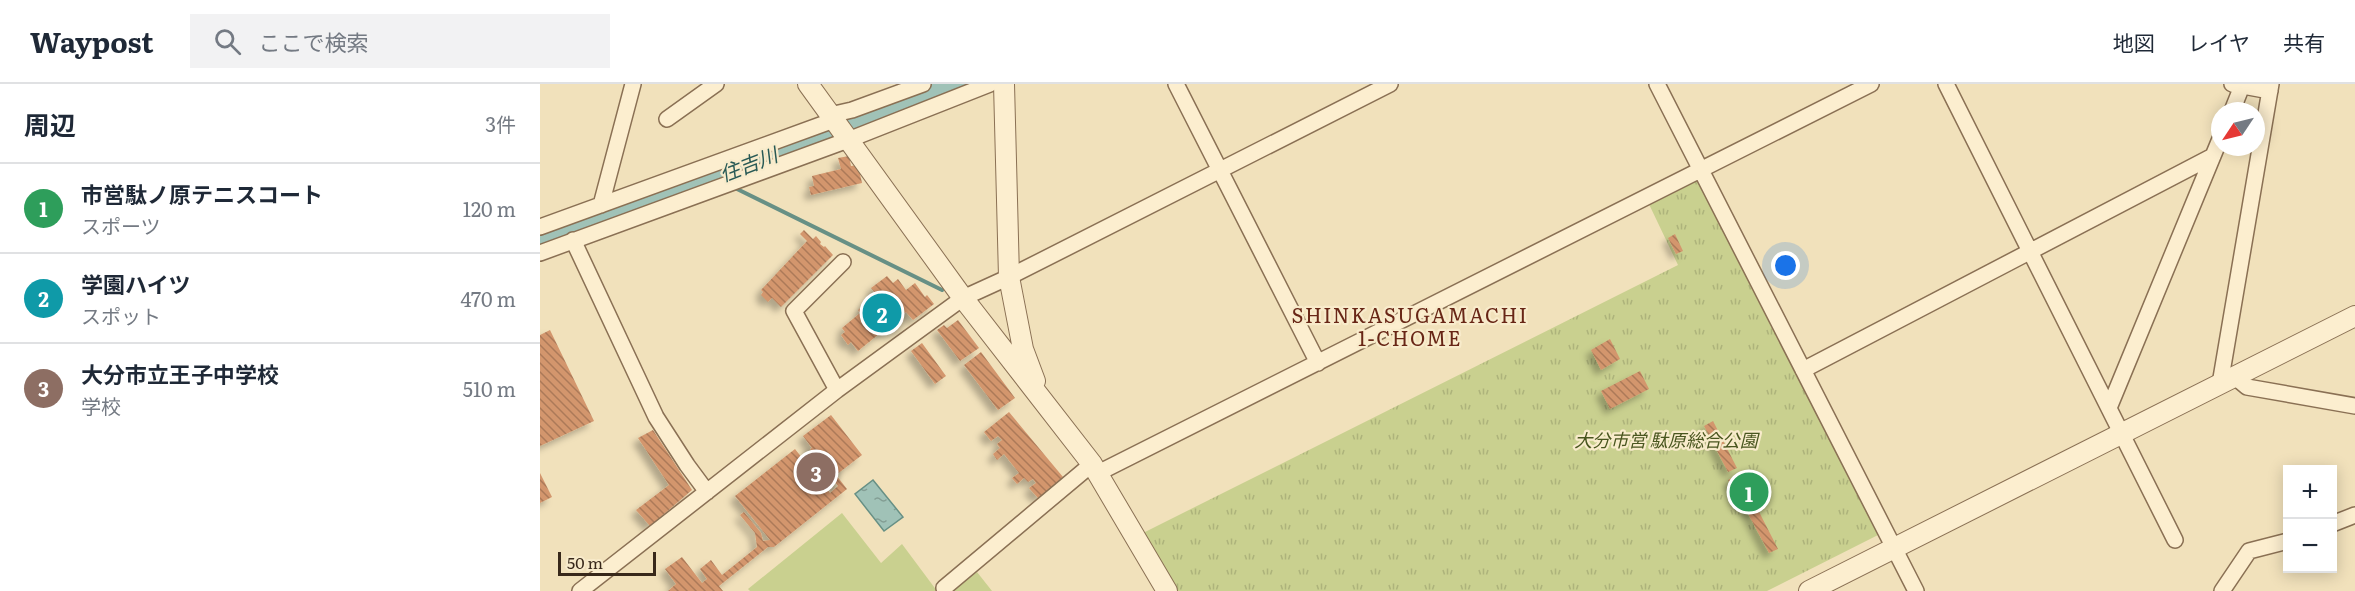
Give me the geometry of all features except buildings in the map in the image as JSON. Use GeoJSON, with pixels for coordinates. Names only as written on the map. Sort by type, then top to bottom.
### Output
{"type":"FeatureCollection","features":[{"type":"Feature","properties":{"kind":"street"},"geometry":{"type":"LineString","coordinates":[[601,205],[633,84]]}},
{"type":"Feature","properties":{"kind":"street"},"geometry":{"type":"LineString","coordinates":[[667,119],[716,84]]}},
{"type":"Feature","properties":{"kind":"street"},"geometry":{"type":"LineString","coordinates":[[808,84],[963,298],[1095,470],[1167,591]]}},
{"type":"Feature","properties":{"kind":"street"},"geometry":{"type":"LineString","coordinates":[[540,227],[923,84]]}},
{"type":"Feature","properties":{"kind":"street"},"geometry":{"type":"LineString","coordinates":[[540,253],[848,140],[990,84]]}},
{"type":"Feature","properties":{"kind":"street"},"geometry":{"type":"LineString","coordinates":[[1004,84],[1009,277],[1023,349],[1034,380],[1067,432]]}},
{"type":"Feature","properties":{"kind":"street"},"geometry":{"type":"LineString","coordinates":[[1176,84],[1318,363]]}},
{"type":"Feature","properties":{"kind":"street"},"geometry":{"type":"LineString","coordinates":[[580,591],[837,390],[963,298],[1009,277],[1390,84]]}},
{"type":"Feature","properties":{"kind":"street"},"geometry":{"type":"LineString","coordinates":[[1657,84],[1916,591]]}},
{"type":"Feature","properties":{"kind":"street"},"geometry":{"type":"LineString","coordinates":[[944,588],[1095,470],[1106,470],[1871,84]]}},
{"type":"Feature","properties":{"kind":"street"},"geometry":{"type":"LineString","coordinates":[[1946,84],[2175,540]]}},
{"type":"Feature","properties":{"kind":"street"},"geometry":{"type":"LineString","coordinates":[[2227,381],[2271,88],[2237,85],[2234,102]]}},
{"type":"Feature","properties":{"kind":"street"},"geometry":{"type":"LineString","coordinates":[[1803,369],[2213,156]]}},
{"type":"Feature","properties":{"kind":"street"},"geometry":{"type":"LineString","coordinates":[[2109,408],[2213,156]]}},
{"type":"Feature","properties":{"kind":"street"},"geometry":{"type":"LineString","coordinates":[[573,240],[656,417],[707,492]]}},
{"type":"Feature","properties":{"kind":"street"},"geometry":{"type":"LineString","coordinates":[[837,390],[794,311],[843,262]]}},
{"type":"Feature","properties":{"kind":"street"},"geometry":{"type":"LineString","coordinates":[[1809,591],[2355,316]]}},
{"type":"Feature","properties":{"kind":"street"},"geometry":{"type":"LineString","coordinates":[[2227,381],[2247,387],[2355,406]]}},
{"type":"Feature","properties":{"kind":"street"},"geometry":{"type":"LineString","coordinates":[[2337,522],[2355,515]]}},
{"type":"Feature","properties":{"kind":"street"},"geometry":{"type":"LineString","coordinates":[[2222,591],[2249,551],[2283,542]]}},
{"type":"Feature","properties":{"kind":"green space","name":"大分市営 駄原総合公園"},"geometry":{"type":"Polygon","coordinates":[[[1701,173],[1882,533],[1767,591],[1177,591],[1143,533],[1678,265],[1647,200],[1701,173]]]}},
{"type":"Feature","properties":{"kind":"green space"},"geometry":{"type":"Polygon","coordinates":[[[842,513],[881,563],[902,544],[937,591],[750,591],[748,589],[842,513]]]}},
{"type":"Feature","properties":{"kind":"green space"},"geometry":{"type":"Polygon","coordinates":[[[977,572],[992,591],[951,591],[977,572]]]}},
{"type":"Feature","properties":{"kind":"water"},"geometry":{"type":"Polygon","coordinates":[[[873,480],[903,517],[884,531],[855,494],[873,480]]]}},
{"type":"Feature","properties":{"kind":"waterway","name":"住吉川"},"geometry":{"type":"LineString","coordinates":[[540,241],[956,84]]}},
{"type":"Feature","properties":{"kind":"waterway","name":"住吉川"},"geometry":{"type":"LineString","coordinates":[[711,177],[716,179]]}},
{"type":"Feature","properties":{"kind":"waterway"},"geometry":{"type":"LineString","coordinates":[[733,187],[942,290]]}},
{"type":"Feature","properties":{"kind":"place","name":"学園ハイツ"},"geometry":{"type":"Point","coordinates":[882,313]}},
{"type":"Feature","properties":{"kind":"place","name":"大分市立王子中学校"},"geometry":{"type":"Point","coordinates":[816,472]}},
{"type":"Feature","properties":{"kind":"place","name":"市営駄ノ原テニスコート"},"geometry":{"type":"Point","coordinates":[1749,492]}},
{"type":"Feature","properties":{"kind":"district","name":"SHINKASUGAMACHI 1-CHOME"},"geometry":{"type":"Point","coordinates":[1410,326]}}]}
